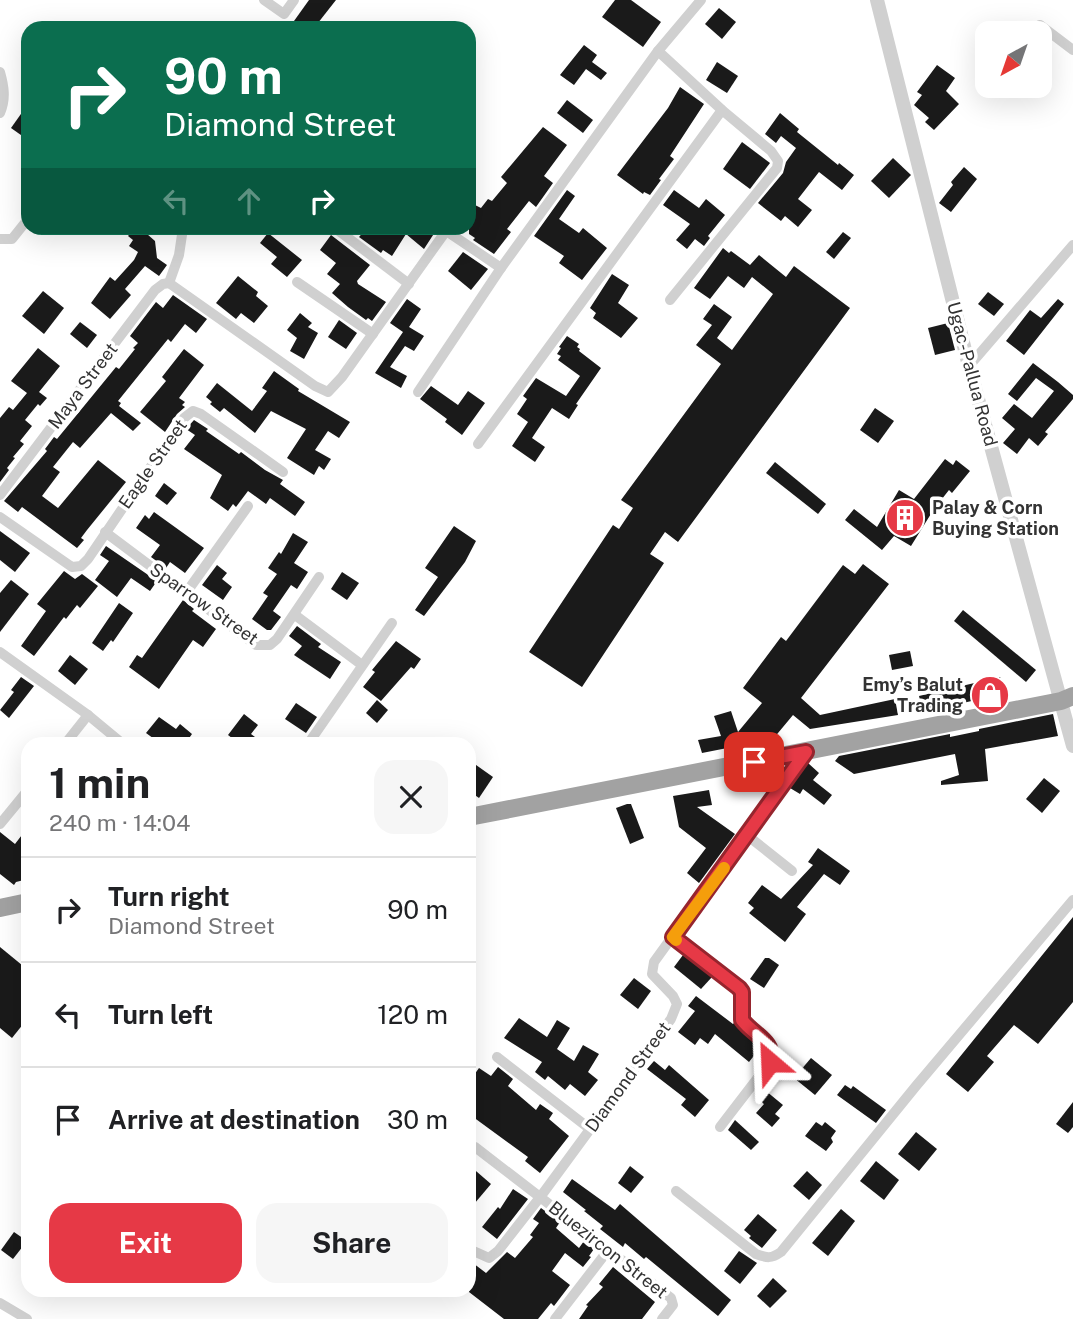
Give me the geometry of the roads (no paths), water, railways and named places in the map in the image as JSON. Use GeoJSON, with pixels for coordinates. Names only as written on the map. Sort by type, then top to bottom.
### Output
{"type":"FeatureCollection","features":[{"type":"Feature","properties":{"kind":"highway"},"geometry":{"type":"LineString","coordinates":[[476,816],[1067,698]]}},
{"type":"Feature","properties":{"kind":"highway"},"geometry":{"type":"LineString","coordinates":[[0,908],[21,904]]}},
{"type":"Feature","properties":{"kind":"street"},"geometry":{"type":"LineString","coordinates":[[264,0],[284,14],[294,0]]}},
{"type":"Feature","properties":{"kind":"street"},"geometry":{"type":"LineString","coordinates":[[418,392],[501,268],[658,51],[701,0]]}},
{"type":"Feature","properties":{"kind":"street","name":"Ugac-Pallua Road"},"geometry":{"type":"LineString","coordinates":[[877,0],[969,366],[1067,698],[1073,746]]}},
{"type":"Feature","properties":{"kind":"street"},"geometry":{"type":"LineString","coordinates":[[1052,34],[1073,50]]}},
{"type":"Feature","properties":{"kind":"street"},"geometry":{"type":"LineString","coordinates":[[658,51],[771,151],[778,161],[777,168],[670,300]]}},
{"type":"Feature","properties":{"kind":"street"},"geometry":{"type":"LineString","coordinates":[[0,72],[5,88],[4,105],[0,113]]}},
{"type":"Feature","properties":{"kind":"street"},"geometry":{"type":"LineString","coordinates":[[478,444],[722,110]]}},
{"type":"Feature","properties":{"kind":"street"},"geometry":{"type":"LineString","coordinates":[[0,239],[12,239],[21,228]]}},
{"type":"Feature","properties":{"kind":"street"},"geometry":{"type":"LineString","coordinates":[[182,235],[179,255],[169,283],[315,387],[328,392],[342,377],[409,284],[440,235]]}},
{"type":"Feature","properties":{"kind":"street"},"geometry":{"type":"LineString","coordinates":[[344,235],[409,284]]}},
{"type":"Feature","properties":{"kind":"street"},"geometry":{"type":"LineString","coordinates":[[453,235],[501,268]]}},
{"type":"Feature","properties":{"kind":"street"},"geometry":{"type":"LineString","coordinates":[[969,366],[1073,245]]}},
{"type":"Feature","properties":{"kind":"street"},"geometry":{"type":"LineString","coordinates":[[297,282],[373,334]]}},
{"type":"Feature","properties":{"kind":"street","name":"Maya Street"},"geometry":{"type":"LineString","coordinates":[[0,495],[155,290],[169,283]]}},
{"type":"Feature","properties":{"kind":"street","name":"Eagle Street"},"geometry":{"type":"LineString","coordinates":[[0,517],[77,568],[84,564],[184,418],[193,411],[283,472]]}},
{"type":"Feature","properties":{"kind":"street"},"geometry":{"type":"LineString","coordinates":[[186,593],[247,506]]}},
{"type":"Feature","properties":{"kind":"street","name":"Sparrow Street"},"geometry":{"type":"LineString","coordinates":[[105,532],[256,645],[270,645],[295,615],[319,577]]}},
{"type":"Feature","properties":{"kind":"street"},"geometry":{"type":"LineString","coordinates":[[295,615],[362,665]]}},
{"type":"Feature","properties":{"kind":"street"},"geometry":{"type":"LineString","coordinates":[[313,737],[392,623]]}},
{"type":"Feature","properties":{"kind":"street"},"geometry":{"type":"LineString","coordinates":[[0,652],[115,737]]}},
{"type":"Feature","properties":{"kind":"street"},"geometry":{"type":"LineString","coordinates":[[71,737],[88,715]]}},
{"type":"Feature","properties":{"kind":"street","name":"Diamond Street"},"geometry":{"type":"LineString","coordinates":[[476,1253],[483,1257],[493,1256],[541,1196],[675,1012],[677,1004],[673,996],[652,974],[651,968],[806,752]]}},
{"type":"Feature","properties":{"kind":"street"},"geometry":{"type":"LineString","coordinates":[[0,824],[21,798]]}},
{"type":"Feature","properties":{"kind":"street"},"geometry":{"type":"LineString","coordinates":[[748,836],[792,871]]}},
{"type":"Feature","properties":{"kind":"street"},"geometry":{"type":"LineString","coordinates":[[676,1191],[756,1254],[773,1258],[781,1252],[1073,900]]}},
{"type":"Feature","properties":{"kind":"street"},"geometry":{"type":"LineString","coordinates":[[673,937],[739,988],[742,992],[742,1020],[768,1044],[771,1052],[770,1062],[720,1127]]}},
{"type":"Feature","properties":{"kind":"street"},"geometry":{"type":"LineString","coordinates":[[497,1057],[590,1129]]}},
{"type":"Feature","properties":{"kind":"street","name":"Bluezircon Street"},"geometry":{"type":"LineString","coordinates":[[476,1148],[671,1298],[673,1305],[662,1319]]}},
{"type":"Feature","properties":{"kind":"street"},"geometry":{"type":"LineString","coordinates":[[555,1319],[609,1249]]}},
{"type":"Feature","properties":{"kind":"street"},"geometry":{"type":"LineString","coordinates":[[0,1303],[27,1319]]}},
{"type":"Feature","properties":{"kind":"place","name":"Palay & Corn Buying Station"},"geometry":{"type":"Point","coordinates":[905,518]}},
{"type":"Feature","properties":{"kind":"place","name":"Emy’s Balut Trading"},"geometry":{"type":"Point","coordinates":[990,695]}}]}
